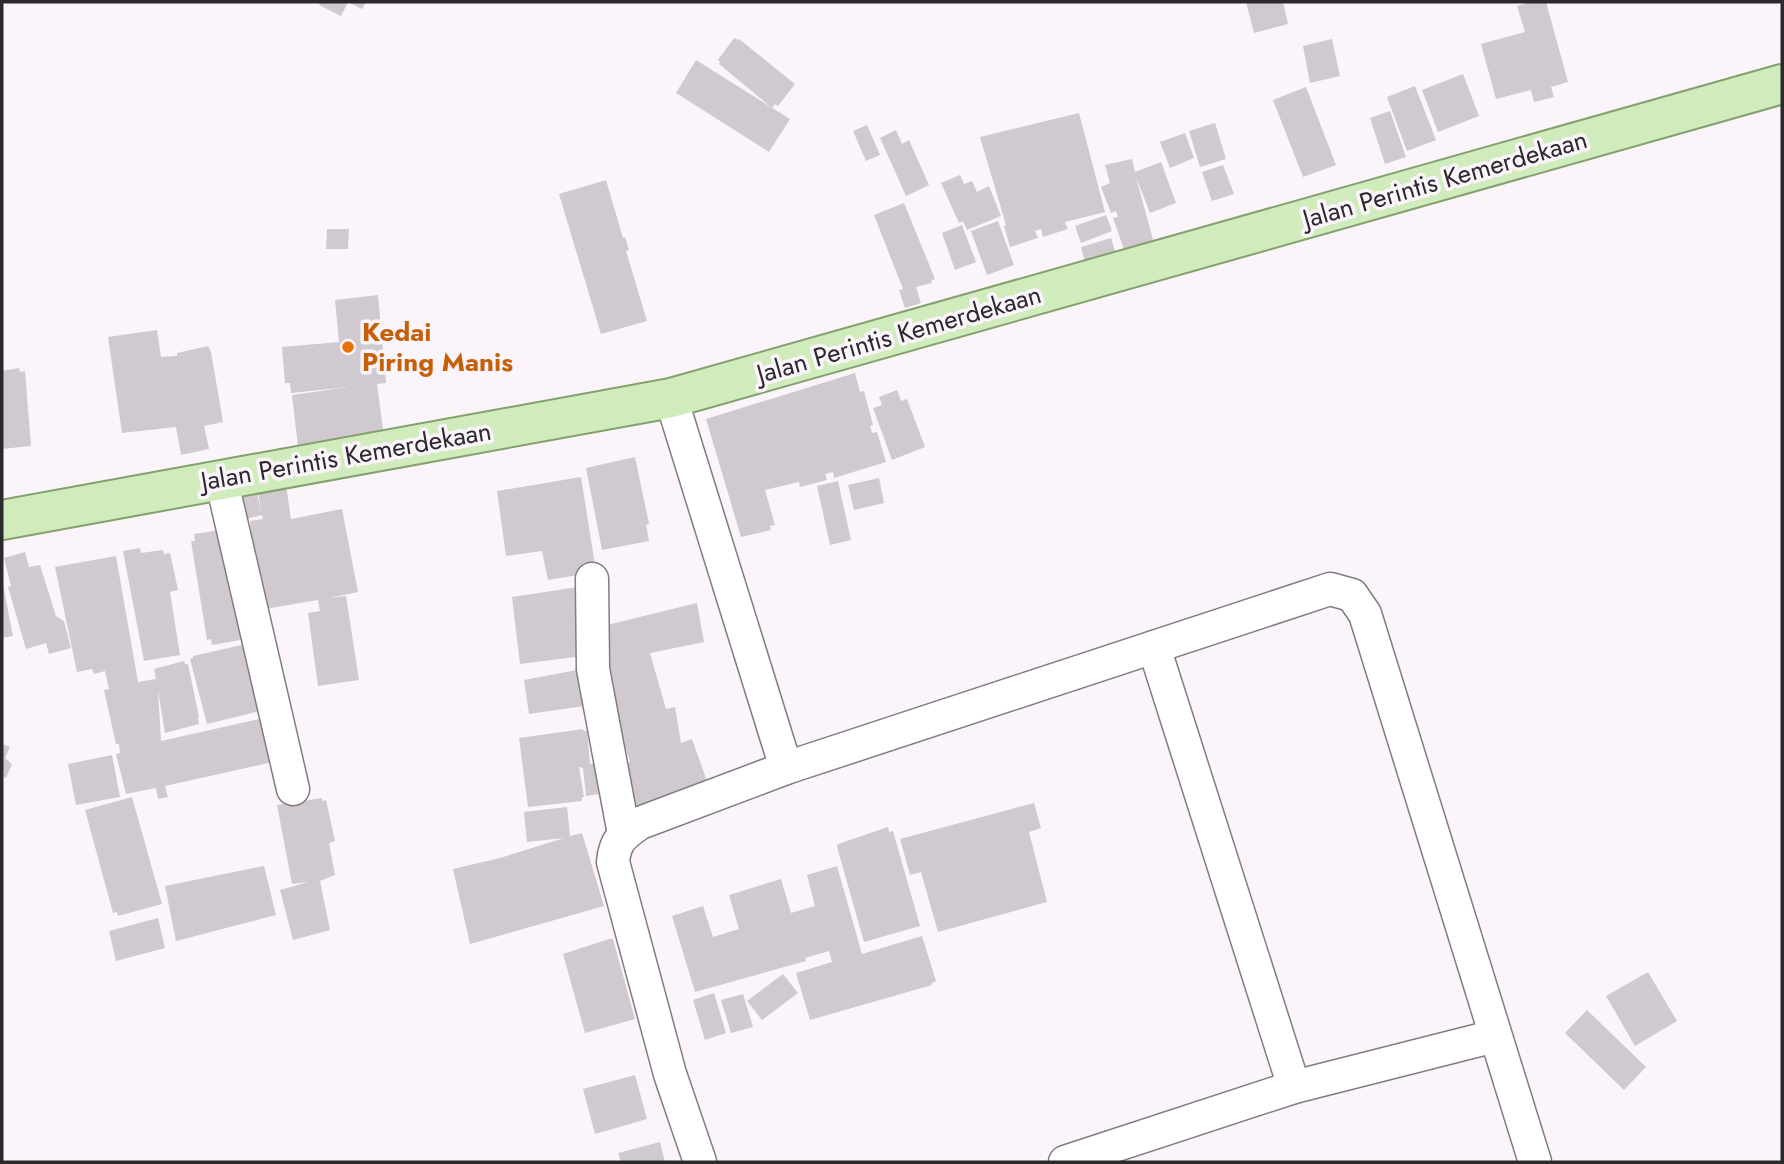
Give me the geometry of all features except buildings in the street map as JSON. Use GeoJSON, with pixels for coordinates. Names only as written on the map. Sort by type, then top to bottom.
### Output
{"type":"FeatureCollection","features":[{"type":"Feature","properties":{"kind":"main road","name":"Jalan Perintis Kemerdekaan"},"geometry":{"type":"LineString","coordinates":[[2,520],[671,398],[1782,84]]}},
{"type":"Feature","properties":{"kind":"street"},"geometry":{"type":"LineString","coordinates":[[671,398],[786,768]]}},
{"type":"Feature","properties":{"kind":"street"},"geometry":{"type":"LineString","coordinates":[[221,478],[293,789]]}},
{"type":"Feature","properties":{"kind":"street"},"geometry":{"type":"LineString","coordinates":[[592,579],[593,668],[624,834]]}},
{"type":"Feature","properties":{"kind":"street"},"geometry":{"type":"LineString","coordinates":[[700,1162],[670,1073],[613,862],[614,848],[624,834],[640,823],[786,768],[1330,589],[1352,595],[1365,614],[1535,1162]]}},
{"type":"Feature","properties":{"kind":"street"},"geometry":{"type":"LineString","coordinates":[[1154,647],[1294,1087]]}},
{"type":"Feature","properties":{"kind":"street"},"geometry":{"type":"LineString","coordinates":[[1065,1162],[1294,1087],[1495,1036]]}},
{"type":"Feature","properties":{"kind":"place","name":"Kedai Piring Manis"},"geometry":{"type":"Point","coordinates":[348,347]}}]}
